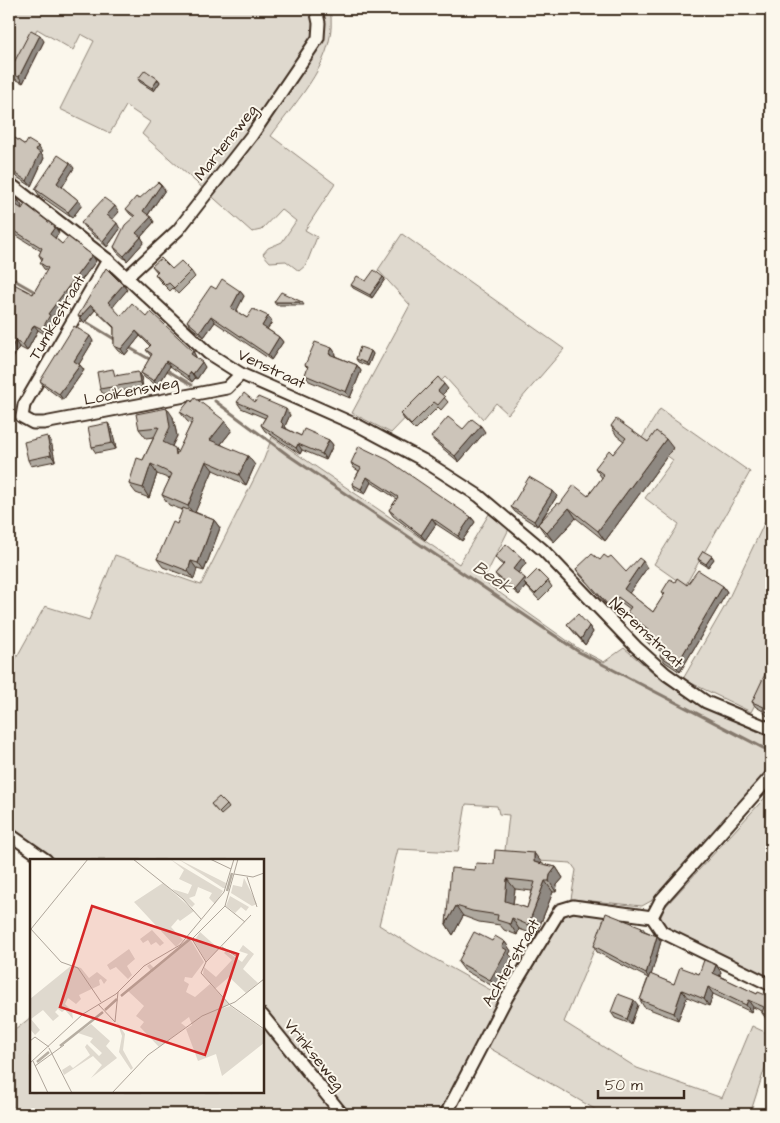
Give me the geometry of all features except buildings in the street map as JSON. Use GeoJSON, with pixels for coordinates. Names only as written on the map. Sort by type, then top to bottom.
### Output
{"type":"FeatureCollection","features":[{"type":"Feature","properties":{"kind":"street","name":"Martensweg"},"geometry":{"type":"LineString","coordinates":[[126,278],[178,230],[252,135],[318,38],[319,23],[316,9]]}},
{"type":"Feature","properties":{"kind":"street","name":"Venstraat"},"geometry":{"type":"LineString","coordinates":[[9,183],[108,260],[208,352],[241,374],[361,427],[423,460],[479,496],[543,550]]}},
{"type":"Feature","properties":{"kind":"street","name":"Tumkestraat"},"geometry":{"type":"LineString","coordinates":[[22,417],[24,405],[108,260]]}},
{"type":"Feature","properties":{"kind":"street","name":"Looikensweg"},"geometry":{"type":"LineString","coordinates":[[22,417],[33,423],[44,423],[228,388],[241,374]]}},
{"type":"Feature","properties":{"kind":"street","name":"Neremstraat"},"geometry":{"type":"LineString","coordinates":[[543,550],[636,647],[666,674],[706,702],[771,729]]}},
{"type":"Feature","properties":{"kind":"street"},"geometry":{"type":"LineString","coordinates":[[771,776],[661,900],[652,917],[662,932],[771,985]]}},
{"type":"Feature","properties":{"kind":"street"},"geometry":{"type":"LineString","coordinates":[[9,834],[45,859]]}},
{"type":"Feature","properties":{"kind":"street","name":"Achterstraat"},"geometry":{"type":"LineString","coordinates":[[446,1114],[507,997],[560,910],[573,906],[652,917]]}},
{"type":"Feature","properties":{"kind":"street","name":"Vrinkseweg"},"geometry":{"type":"LineString","coordinates":[[264,1017],[342,1114]]}},
{"type":"Feature","properties":{"kind":"shaded area"},"geometry":{"type":"Polygon","coordinates":[[[9,9],[330,9],[331,27],[322,61],[304,92],[271,136],[335,184],[305,230],[317,237],[306,265],[299,271],[286,261],[270,262],[263,254],[268,248],[282,242],[296,221],[281,209],[261,230],[252,232],[142,134],[150,122],[126,106],[110,133],[60,109],[94,41],[81,34],[73,50],[37,29],[9,83],[9,9]]]}},
{"type":"Feature","properties":{"kind":"shaded area"},"geometry":{"type":"Polygon","coordinates":[[[402,234],[564,349],[508,414],[496,403],[483,419],[445,377],[391,433],[352,413],[410,305],[378,270],[402,234]]]}},
{"type":"Feature","properties":{"kind":"shaded area"},"geometry":{"type":"Polygon","coordinates":[[[660,409],[750,472],[685,586],[654,564],[679,524],[645,498],[673,460],[642,438],[660,409]]]}},
{"type":"Feature","properties":{"kind":"shaded area"},"geometry":{"type":"Polygon","coordinates":[[[272,437],[459,564],[489,514],[509,529],[483,581],[579,649],[604,662],[624,648],[663,681],[695,702],[771,738],[771,767],[651,901],[642,906],[571,899],[576,870],[571,863],[504,859],[509,815],[499,814],[497,806],[466,804],[458,852],[398,849],[379,925],[417,949],[503,997],[442,1114],[9,1114],[9,1035],[30,1018],[30,1093],[264,1093],[264,859],[53,859],[9,828],[9,671],[45,606],[89,620],[115,555],[201,585],[264,459],[272,437]]]}},
{"type":"Feature","properties":{"kind":"shaded area"},"geometry":{"type":"Polygon","coordinates":[[[771,509],[771,674],[751,712],[683,679],[725,606],[771,509]]]}},
{"type":"Feature","properties":{"kind":"shaded area"},"geometry":{"type":"Polygon","coordinates":[[[771,791],[771,981],[674,932],[666,927],[660,919],[665,907],[771,791]]]}},
{"type":"Feature","properties":{"kind":"shaded area"},"geometry":{"type":"Polygon","coordinates":[[[573,913],[608,917],[564,1022],[637,1068],[722,1098],[752,1026],[771,1035],[771,1049],[750,1114],[597,1114],[598,1111],[486,1046],[557,924],[566,915],[573,913]]]}},
{"type":"Feature","properties":{"kind":"waterway","name":"Beek"},"geometry":{"type":"LineString","coordinates":[[9,277],[37,293]]}},
{"type":"Feature","properties":{"kind":"waterway","name":"Beek"},"geometry":{"type":"LineString","coordinates":[[60,305],[69,310]]}},
{"type":"Feature","properties":{"kind":"waterway","name":"Beek"},"geometry":{"type":"LineString","coordinates":[[83,320],[116,340]]}},
{"type":"Feature","properties":{"kind":"waterway","name":"Beek"},"geometry":{"type":"LineString","coordinates":[[128,347],[151,360]]}},
{"type":"Feature","properties":{"kind":"waterway","name":"Beek"},"geometry":{"type":"LineString","coordinates":[[165,369],[192,385]]}},
{"type":"Feature","properties":{"kind":"waterway","name":"Beek"},"geometry":{"type":"LineString","coordinates":[[215,401],[288,455],[579,652],[771,752]]}}]}
